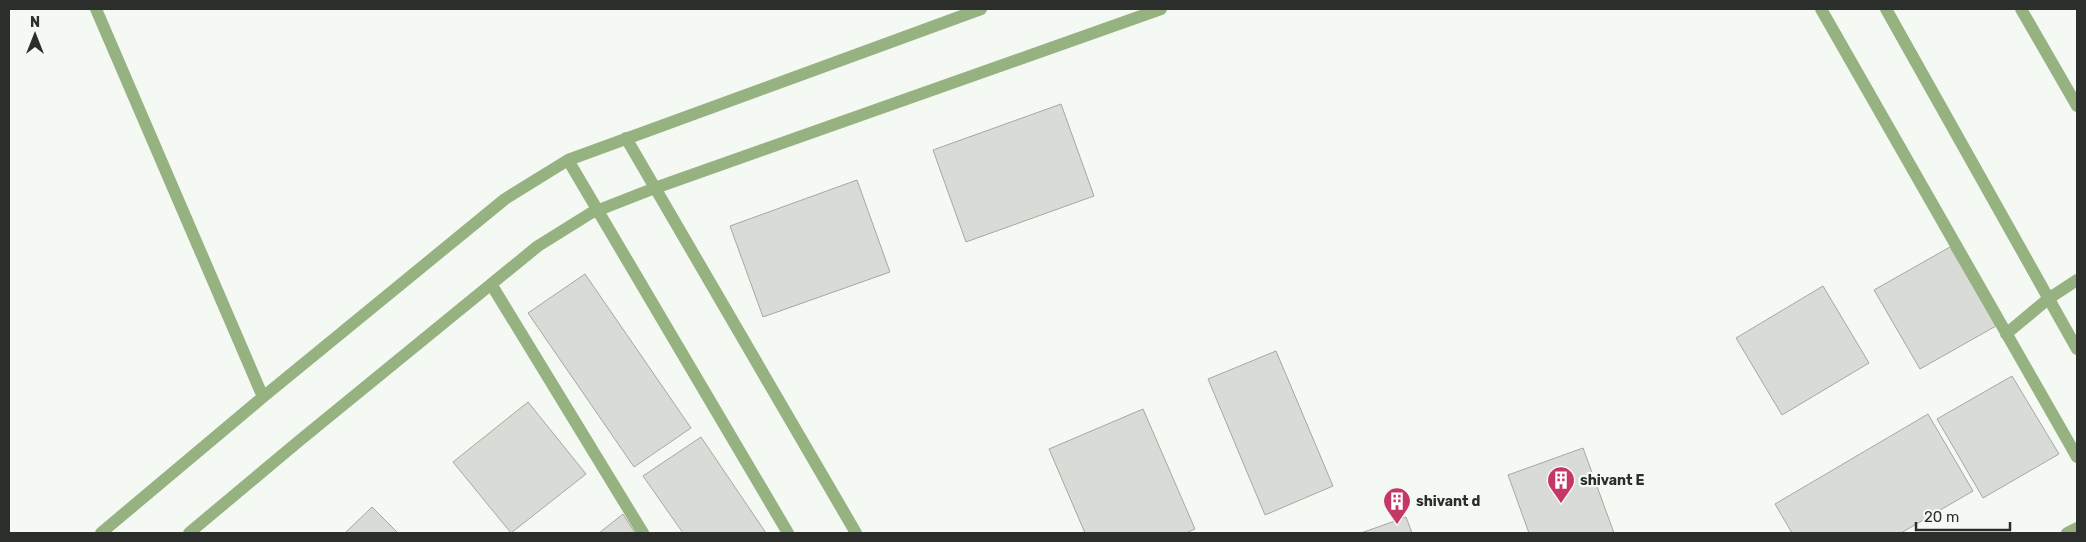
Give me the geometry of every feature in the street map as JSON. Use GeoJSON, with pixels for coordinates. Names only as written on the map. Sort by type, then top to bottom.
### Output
{"type":"FeatureCollection","features":[{"type":"Feature","properties":{"kind":"street"},"geometry":{"type":"LineString","coordinates":[[96,9],[263,397]]}},
{"type":"Feature","properties":{"kind":"street"},"geometry":{"type":"LineString","coordinates":[[101,533],[263,397],[505,199],[568,160],[980,9]]}},
{"type":"Feature","properties":{"kind":"street"},"geometry":{"type":"LineString","coordinates":[[189,533],[538,246],[598,209],[1160,9]]}},
{"type":"Feature","properties":{"kind":"street"},"geometry":{"type":"LineString","coordinates":[[1821,9],[2077,457]]}},
{"type":"Feature","properties":{"kind":"street"},"geometry":{"type":"LineString","coordinates":[[1886,9],[2077,349]]}},
{"type":"Feature","properties":{"kind":"street"},"geometry":{"type":"LineString","coordinates":[[2021,9],[2077,106]]}},
{"type":"Feature","properties":{"kind":"street"},"geometry":{"type":"LineString","coordinates":[[626,138],[856,533]]}},
{"type":"Feature","properties":{"kind":"street"},"geometry":{"type":"LineString","coordinates":[[568,160],[788,533]]}},
{"type":"Feature","properties":{"kind":"street"},"geometry":{"type":"LineString","coordinates":[[2006,334],[2048,299],[2077,280]]}},
{"type":"Feature","properties":{"kind":"street"},"geometry":{"type":"LineString","coordinates":[[491,284],[643,533]]}},
{"type":"Feature","properties":{"kind":"street"},"geometry":{"type":"LineString","coordinates":[[2067,533],[2077,528]]}},
{"type":"Feature","properties":{"kind":"building"},"geometry":{"type":"Polygon","coordinates":[[[1061,104],[1094,196],[966,242],[933,150],[1061,104]]]}},
{"type":"Feature","properties":{"kind":"building"},"geometry":{"type":"Polygon","coordinates":[[[857,180],[890,272],[763,317],[730,226],[857,180]]]}},
{"type":"Feature","properties":{"kind":"building"},"geometry":{"type":"Polygon","coordinates":[[[1950,247],[1996,326],[1920,369],[1874,290],[1950,247]]]}},
{"type":"Feature","properties":{"kind":"building"},"geometry":{"type":"Polygon","coordinates":[[[585,274],[691,428],[634,467],[528,313],[585,274]]]}},
{"type":"Feature","properties":{"kind":"building"},"geometry":{"type":"Polygon","coordinates":[[[1823,286],[1869,363],[1782,415],[1736,338],[1823,286]]]}},
{"type":"Feature","properties":{"kind":"building"},"geometry":{"type":"Polygon","coordinates":[[[1276,351],[1333,486],[1265,515],[1208,379],[1276,351]]]}},
{"type":"Feature","properties":{"kind":"building"},"geometry":{"type":"Polygon","coordinates":[[[2012,376],[2059,454],[1983,498],[1937,419],[2012,376]]]}},
{"type":"Feature","properties":{"kind":"building"},"geometry":{"type":"Polygon","coordinates":[[[528,402],[586,474],[511,533],[453,462],[528,402]]]}},
{"type":"Feature","properties":{"kind":"building"},"geometry":{"type":"Polygon","coordinates":[[[1143,409],[1195,529],[1186,533],[1085,533],[1049,449],[1143,409]]]}},
{"type":"Feature","properties":{"kind":"building"},"geometry":{"type":"Polygon","coordinates":[[[1928,414],[1973,491],[1901,533],[1792,533],[1775,504],[1928,414]]]}},
{"type":"Feature","properties":{"kind":"building"},"geometry":{"type":"Polygon","coordinates":[[[701,437],[766,533],[683,533],[643,476],[701,437]]]}},
{"type":"Feature","properties":{"kind":"building","name":"shivant E"},"geometry":{"type":"Polygon","coordinates":[[[1583,448],[1614,533],[1529,533],[1508,475],[1583,448]]]}},
{"type":"Feature","properties":{"kind":"building"},"geometry":{"type":"Polygon","coordinates":[[[372,507],[398,533],[345,533],[372,507]]]}},
{"type":"Feature","properties":{"kind":"building"},"geometry":{"type":"Polygon","coordinates":[[[623,514],[635,533],[599,533],[623,514]]]}},
{"type":"Feature","properties":{"kind":"building","name":"shivant d"},"geometry":{"type":"Polygon","coordinates":[[[1406,517],[1412,533],[1361,533],[1406,517]]]}},
{"type":"Feature","properties":{"kind":"place","name":"shivant E"},"geometry":{"type":"Point","coordinates":[1561,504]}},
{"type":"Feature","properties":{"kind":"place","name":"shivant d"},"geometry":{"type":"Point","coordinates":[1397,525]}}]}
